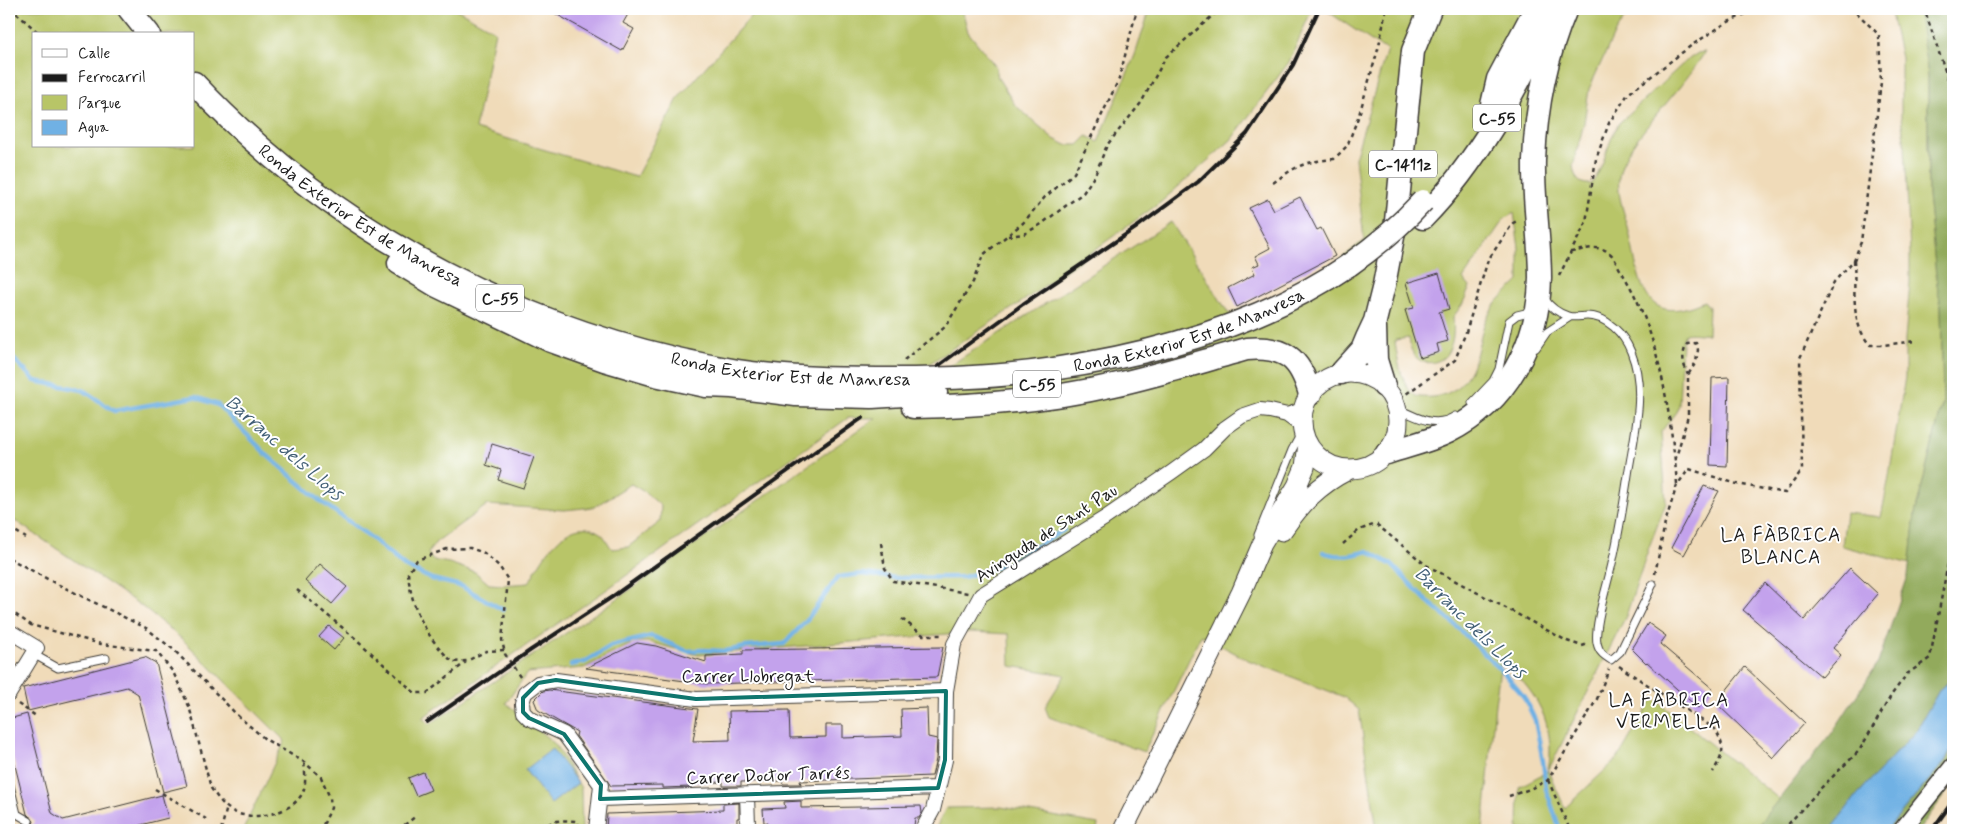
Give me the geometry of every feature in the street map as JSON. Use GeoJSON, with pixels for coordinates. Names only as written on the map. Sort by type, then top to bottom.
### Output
{"type":"FeatureCollection","features":[{"type":"Feature","properties":{"kind":"highway"},"geometry":{"type":"LineString","coordinates":[[113,9],[130,32]]}},
{"type":"Feature","properties":{"kind":"highway"},"geometry":{"type":"LineString","coordinates":[[129,9],[147,32]]}},
{"type":"Feature","properties":{"kind":"highway","name":"C-1411z"},"geometry":{"type":"LineString","coordinates":[[1375,320],[1384,285],[1396,221],[1413,51],[1429,9]]}},
{"type":"Feature","properties":{"kind":"highway"},"geometry":{"type":"LineString","coordinates":[[1492,105],[1498,79],[1531,17],[1533,9]]}},
{"type":"Feature","properties":{"kind":"highway","name":"C-55"},"geometry":{"type":"LineString","coordinates":[[1423,209],[1492,105],[1543,9]]}},
{"type":"Feature","properties":{"kind":"highway","name":"C-55"},"geometry":{"type":"LineString","coordinates":[[1423,209],[1445,194],[1482,145],[1536,48],[1555,9]]}},
{"type":"Feature","properties":{"kind":"highway"},"geometry":{"type":"LineString","coordinates":[[1387,453],[1429,440],[1459,425],[1492,400],[1511,377],[1528,344],[1544,304],[1534,160],[1540,101],[1554,42],[1566,9]]}},
{"type":"Feature","properties":{"kind":"highway","name":"Ronda Exterior Est de Manresa"},"geometry":{"type":"LineString","coordinates":[[195,84],[240,128],[330,203],[390,242],[466,283],[535,314],[626,345],[687,361],[794,378],[954,379],[1022,374],[1136,355],[1257,315],[1380,257],[1423,209]]}},
{"type":"Feature","properties":{"kind":"highway","name":"Ronda Exterior Est de Manresa"},"geometry":{"type":"LineString","coordinates":[[195,104],[292,189],[381,251],[437,286],[551,341],[655,376],[706,386],[796,394],[872,397],[992,389],[1105,373],[1178,354],[1249,330],[1301,308],[1328,294],[1349,272]]}},
{"type":"Feature","properties":{"kind":"highway"},"geometry":{"type":"LineString","coordinates":[[1341,373],[1362,350],[1375,320]]}},
{"type":"Feature","properties":{"kind":"highway"},"geometry":{"type":"LineString","coordinates":[[1375,320],[1376,360],[1392,398]]}},
{"type":"Feature","properties":{"kind":"highway"},"geometry":{"type":"LineString","coordinates":[[706,386],[759,398],[847,406],[941,407],[986,404],[1043,397],[1113,385],[1247,349],[1264,348],[1283,352],[1294,360],[1303,374],[1302,420]]}},
{"type":"Feature","properties":{"kind":"main road"},"geometry":{"type":"LineString","coordinates":[[1123,830],[1250,574],[1262,544],[1297,486],[1305,467],[1302,420],[1324,381],[1341,373],[1364,374],[1374,379],[1392,398],[1398,429],[1394,442],[1387,453],[1369,466],[1348,470],[1322,485],[1310,496],[1250,574]]}},
{"type":"Feature","properties":{"kind":"main road"},"geometry":{"type":"LineString","coordinates":[[1302,420],[1312,451],[1324,462],[1348,470]]}},
{"type":"Feature","properties":{"kind":"street","name":"Avinguda de Sant Pau"},"geometry":{"type":"LineString","coordinates":[[922,830],[933,810],[945,760],[946,691],[954,644],[981,595],[1105,518],[1204,449],[1225,428],[1242,416],[1260,410],[1302,420]]}},
{"type":"Feature","properties":{"kind":"street"},"geometry":{"type":"LineString","coordinates":[[9,631],[35,651],[12,698]]}},
{"type":"Feature","properties":{"kind":"street","name":"Carrer Llobregat"},"geometry":{"type":"LineString","coordinates":[[527,691],[538,683],[556,680],[696,699],[946,691]]}},
{"type":"Feature","properties":{"kind":"street"},"geometry":{"type":"LineString","coordinates":[[527,691],[522,703],[523,712],[529,718],[564,734],[601,785],[596,830]]}},
{"type":"Feature","properties":{"kind":"street"},"geometry":{"type":"LineString","coordinates":[[1902,830],[1953,766]]}},
{"type":"Feature","properties":{"kind":"street","name":"Carrer Doctor Tarrés"},"geometry":{"type":"LineString","coordinates":[[600,799],[938,788]]}},
{"type":"Feature","properties":{"kind":"street"},"geometry":{"type":"LineString","coordinates":[[747,828],[748,795]]}},
{"type":"Feature","properties":{"kind":"lane"},"geometry":{"type":"LineString","coordinates":[[1392,398],[1420,419],[1431,422],[1452,418],[1465,409],[1493,381],[1499,369],[1504,351],[1509,322],[1517,314],[1544,304],[1570,317],[1588,316],[1599,318],[1609,323],[1619,331],[1631,350],[1637,371],[1639,390],[1637,420],[1616,546],[1598,622],[1596,642],[1601,654],[1610,660],[1620,652],[1653,584]]}},
{"type":"Feature","properties":{"kind":"lane"},"geometry":{"type":"LineString","coordinates":[[1530,359],[1547,332],[1570,317]]}},
{"type":"Feature","properties":{"kind":"lane"},"geometry":{"type":"LineString","coordinates":[[1459,425],[1492,409],[1522,374]]}},
{"type":"Feature","properties":{"kind":"lane"},"geometry":{"type":"LineString","coordinates":[[35,651],[58,668],[106,658]]}},
{"type":"Feature","properties":{"kind":"lane"},"geometry":{"type":"LineString","coordinates":[[9,781],[17,814],[29,821]]}},
{"type":"Feature","properties":{"kind":"path"},"geometry":{"type":"LineString","coordinates":[[898,379],[899,364],[945,327],[972,282],[983,255],[1023,223],[1045,198],[1074,173],[1119,79],[1137,9]]}},
{"type":"Feature","properties":{"kind":"path"},"geometry":{"type":"LineString","coordinates":[[1007,236],[1024,234],[1040,225],[1083,193],[1090,184],[1108,146],[1141,103],[1166,58],[1220,9]]}},
{"type":"Feature","properties":{"kind":"path"},"geometry":{"type":"LineString","coordinates":[[1273,183],[1296,166],[1314,161],[1334,159],[1347,146],[1359,115],[1380,46],[1386,9]]}},
{"type":"Feature","properties":{"kind":"path"},"geometry":{"type":"LineString","coordinates":[[1544,304],[1586,222],[1596,159],[1609,123],[1628,94],[1692,45],[1726,23],[1756,9]]}},
{"type":"Feature","properties":{"kind":"path"},"geometry":{"type":"LineString","coordinates":[[1653,584],[1665,523],[1677,486],[1689,470],[1737,484],[1785,493],[1802,470],[1800,358],[1834,282],[1854,260],[1861,242],[1881,82],[1879,36],[1853,9]]}},
{"type":"Feature","properties":{"kind":"path"},"geometry":{"type":"LineString","coordinates":[[1920,9],[1926,14],[1953,94]]}},
{"type":"Feature","properties":{"kind":"path"},"geometry":{"type":"LineString","coordinates":[[9,11],[15,12],[38,32]]}},
{"type":"Feature","properties":{"kind":"path"},"geometry":{"type":"LineString","coordinates":[[1392,398],[1455,360],[1466,332],[1488,260],[1514,223],[1537,213]]}},
{"type":"Feature","properties":{"kind":"path"},"geometry":{"type":"LineString","coordinates":[[1571,252],[1598,247],[1609,252],[1637,299],[1649,330],[1661,374],[1669,415],[1677,486]]}},
{"type":"Feature","properties":{"kind":"path"},"geometry":{"type":"LineString","coordinates":[[1854,260],[1855,312],[1863,336],[1870,345],[1916,341]]}},
{"type":"Feature","properties":{"kind":"path"},"geometry":{"type":"LineString","coordinates":[[1675,461],[1688,416],[1688,375],[1683,364],[1684,350],[1687,344],[1696,343],[1698,350],[1696,362],[1688,375]]}},
{"type":"Feature","properties":{"kind":"path"},"geometry":{"type":"LineString","coordinates":[[1343,544],[1359,530],[1376,524],[1426,565],[1567,641],[1582,646],[1596,642]]}},
{"type":"Feature","properties":{"kind":"path"},"geometry":{"type":"LineString","coordinates":[[9,530],[15,531],[26,538]]}},
{"type":"Feature","properties":{"kind":"path"},"geometry":{"type":"LineString","coordinates":[[1783,830],[1822,787],[1859,751],[1892,694],[1907,674],[1930,658],[1953,537]]}},
{"type":"Feature","properties":{"kind":"path"},"geometry":{"type":"LineString","coordinates":[[881,544],[885,568],[893,581],[981,595]]}},
{"type":"Feature","properties":{"kind":"path"},"geometry":{"type":"LineString","coordinates":[[467,661],[453,662],[443,653],[426,630],[414,607],[409,581],[408,573],[418,560],[447,549],[470,548],[484,553],[499,566],[508,580],[502,640],[505,654],[527,691]]}},
{"type":"Feature","properties":{"kind":"path"},"geometry":{"type":"LineString","coordinates":[[9,558],[146,628],[174,650],[238,716],[265,739],[304,762],[321,777],[330,798],[331,808],[324,823],[318,830]]}},
{"type":"Feature","properties":{"kind":"path"},"geometry":{"type":"LineString","coordinates":[[297,590],[356,639],[415,693],[427,693],[467,661],[486,651],[504,650]]}},
{"type":"Feature","properties":{"kind":"path"},"geometry":{"type":"LineString","coordinates":[[9,610],[31,625],[101,644],[156,651],[173,672],[189,706],[211,788],[217,798],[239,814],[264,816],[282,810],[298,800],[304,789],[304,762]]}},
{"type":"Feature","properties":{"kind":"path"},"geometry":{"type":"LineString","coordinates":[[902,619],[922,635],[941,636],[961,631]]}},
{"type":"Feature","properties":{"kind":"path"},"geometry":{"type":"LineString","coordinates":[[1509,796],[1547,780],[1597,699],[1609,668],[1610,660],[1715,729],[1721,742],[1723,754],[1713,772]]}},
{"type":"Feature","properties":{"kind":"path"},"geometry":{"type":"LineString","coordinates":[[12,698],[36,716]]}},
{"type":"Feature","properties":{"kind":"path"},"geometry":{"type":"LineString","coordinates":[[1547,780],[1570,830]]}},
{"type":"Feature","properties":{"kind":"path"},"geometry":{"type":"LineString","coordinates":[[155,789],[206,819]]}},
{"type":"Feature","properties":{"kind":"path"},"geometry":{"type":"LineString","coordinates":[[222,830],[227,807]]}},
{"type":"Feature","properties":{"kind":"path"},"geometry":{"type":"LineString","coordinates":[[398,830],[416,816]]}},
{"type":"Feature","properties":{"kind":"path"},"geometry":{"type":"LineString","coordinates":[[542,830],[558,820],[576,821],[582,830]]}},
{"type":"Feature","properties":{"kind":"highlighted area"},"geometry":{"type":"Polygon","coordinates":[[[556,680],[696,699],[946,691],[945,760],[938,788],[600,799],[601,785],[564,734],[529,718],[523,712],[523,698],[538,683],[556,680]]]}},
{"type":"Feature","properties":{"kind":"green space"},"geometry":{"type":"Polygon","coordinates":[[[9,9],[456,9],[495,31],[475,129],[636,177],[679,97],[757,9],[962,9],[968,32],[996,67],[998,78],[1015,105],[1054,139],[1066,145],[1078,145],[1087,136],[1098,142],[1135,55],[1150,9],[1312,9],[1289,62],[1231,140],[1161,202],[1029,297],[920,370],[943,370],[1171,222],[1229,314],[1283,294],[1336,263],[1364,240],[1355,158],[1387,49],[1379,46],[1327,11],[1327,9],[1632,9],[1616,30],[1589,89],[1584,123],[1573,166],[1578,180],[1587,184],[1591,184],[1599,171],[1619,123],[1686,61],[1698,53],[1705,52],[1687,78],[1632,146],[1622,165],[1619,182],[1620,199],[1636,266],[1647,295],[1655,304],[1667,309],[1683,308],[1704,301],[1709,307],[1708,334],[1685,334],[1682,340],[1679,405],[1661,432],[1666,503],[1626,616],[1548,771],[1549,738],[1541,709],[1534,696],[1524,684],[1501,661],[1483,830],[1377,830],[1359,710],[1344,697],[1248,660],[1201,635],[1144,752],[1049,717],[1045,707],[1065,675],[1010,666],[1009,634],[971,632],[698,655],[649,642],[635,642],[584,668],[527,673],[506,703],[555,744],[581,788],[582,830],[243,830],[285,741],[182,639],[140,605],[17,522],[9,520],[9,9]],[[1514,213],[1504,219],[1463,279],[1470,287],[1462,305],[1453,317],[1452,340],[1445,356],[1436,362],[1420,361],[1413,353],[1409,338],[1395,340],[1397,355],[1405,382],[1414,395],[1432,397],[1442,395],[1459,386],[1471,370],[1484,325],[1490,312],[1500,299],[1519,281],[1519,248],[1514,213]],[[848,418],[422,718],[430,724],[614,601],[876,418],[848,418]],[[631,484],[594,507],[564,510],[487,505],[436,542],[428,553],[432,560],[449,563],[475,572],[489,584],[529,583],[548,551],[567,533],[577,529],[588,528],[602,534],[612,549],[628,547],[660,522],[661,506],[646,493],[631,484]]]}},
{"type":"Feature","properties":{"kind":"green space"},"geometry":{"type":"Polygon","coordinates":[[[1890,9],[1918,9],[1920,17],[1928,76],[1928,195],[1937,285],[1941,306],[1943,401],[1915,514],[1910,564],[1842,546],[1846,513],[1881,517],[1905,377],[1905,339],[1910,283],[1910,254],[1905,146],[1901,117],[1901,58],[1890,9]]]}},
{"type":"Feature","properties":{"kind":"green space"},"geometry":{"type":"Polygon","coordinates":[[[1918,9],[1953,9],[1953,678],[1940,689],[1916,731],[1858,794],[1830,830],[1754,830],[1832,733],[1878,663],[1908,576],[1915,514],[1943,401],[1941,306],[1937,285],[1928,195],[1928,75],[1918,9]]]}},
{"type":"Feature","properties":{"kind":"green space"},"geometry":{"type":"Polygon","coordinates":[[[1653,698],[1779,799],[1754,830],[1518,830],[1519,787],[1548,771],[1565,808],[1618,758],[1653,698]]]}},
{"type":"Feature","properties":{"kind":"green space"},"geometry":{"type":"Polygon","coordinates":[[[1953,745],[1953,783],[1921,827],[1918,830],[1887,830],[1945,761],[1953,745]]]}},
{"type":"Feature","properties":{"kind":"green space"},"geometry":{"type":"Polygon","coordinates":[[[1001,807],[1098,824],[1097,830],[935,830],[946,808],[1001,807]]]}},
{"type":"Feature","properties":{"kind":"water"},"geometry":{"type":"Polygon","coordinates":[[[1953,678],[1953,745],[1945,761],[1887,830],[1830,830],[1858,794],[1916,731],[1940,689],[1953,678]]]}},
{"type":"Feature","properties":{"kind":"water"},"geometry":{"type":"Polygon","coordinates":[[[552,749],[578,783],[551,804],[525,770],[552,749]]]}},
{"type":"Feature","properties":{"kind":"building"},"geometry":{"type":"Polygon","coordinates":[[[547,9],[631,9],[623,23],[634,29],[622,51],[547,9]]]}},
{"type":"Feature","properties":{"kind":"building"},"geometry":{"type":"Polygon","coordinates":[[[1300,197],[1317,230],[1321,228],[1335,256],[1237,307],[1228,288],[1255,274],[1252,267],[1259,264],[1255,256],[1270,248],[1249,208],[1268,199],[1274,210],[1300,197]]]}},
{"type":"Feature","properties":{"kind":"building"},"geometry":{"type":"Polygon","coordinates":[[[1439,273],[1449,309],[1439,312],[1448,341],[1437,344],[1439,352],[1420,358],[1405,310],[1414,308],[1406,283],[1439,273]]]}},
{"type":"Feature","properties":{"kind":"building"},"geometry":{"type":"Polygon","coordinates":[[[1729,377],[1727,466],[1710,465],[1712,378],[1729,377]]]}},
{"type":"Feature","properties":{"kind":"building"},"geometry":{"type":"Polygon","coordinates":[[[492,444],[534,457],[523,488],[498,480],[501,470],[486,465],[492,444]]]}},
{"type":"Feature","properties":{"kind":"building"},"geometry":{"type":"Polygon","coordinates":[[[1704,486],[1719,491],[1684,555],[1671,548],[1704,486]]]}},
{"type":"Feature","properties":{"kind":"building"},"geometry":{"type":"Polygon","coordinates":[[[320,564],[347,587],[332,604],[305,581],[320,564]]]}},
{"type":"Feature","properties":{"kind":"building"},"geometry":{"type":"Polygon","coordinates":[[[1850,568],[1878,594],[1833,648],[1841,655],[1822,677],[1743,610],[1765,583],[1804,620],[1850,568]]]}},
{"type":"Feature","properties":{"kind":"building"},"geometry":{"type":"Polygon","coordinates":[[[1648,623],[1666,636],[1660,644],[1713,689],[1698,708],[1632,649],[1648,623]]]}},
{"type":"Feature","properties":{"kind":"building"},"geometry":{"type":"Polygon","coordinates":[[[329,626],[344,638],[334,650],[319,637],[329,626]]]}},
{"type":"Feature","properties":{"kind":"building"},"geometry":{"type":"Polygon","coordinates":[[[637,643],[656,646],[706,662],[706,656],[743,654],[743,650],[943,647],[937,677],[708,684],[586,668],[637,643]]]}},
{"type":"Feature","properties":{"kind":"building"},"geometry":{"type":"Polygon","coordinates":[[[145,657],[156,663],[187,786],[163,792],[138,694],[127,687],[28,711],[23,688],[145,657]]]}},
{"type":"Feature","properties":{"kind":"building"},"geometry":{"type":"Polygon","coordinates":[[[1745,667],[1805,723],[1773,758],[1716,703],[1745,667]]]}},
{"type":"Feature","properties":{"kind":"building"},"geometry":{"type":"Polygon","coordinates":[[[549,690],[698,709],[693,741],[730,740],[729,711],[789,710],[790,738],[826,737],[826,725],[843,725],[843,738],[902,736],[901,709],[927,708],[928,737],[937,739],[936,759],[932,776],[800,781],[801,784],[783,784],[782,781],[741,782],[741,786],[723,786],[723,782],[690,783],[690,787],[663,788],[663,785],[611,786],[576,736],[577,732],[538,710],[534,700],[543,691],[549,690]]]}},
{"type":"Feature","properties":{"kind":"building"},"geometry":{"type":"Polygon","coordinates":[[[27,714],[52,813],[63,820],[162,795],[168,818],[121,830],[31,830],[30,826],[34,821],[27,814],[9,741],[9,719],[27,714]]]}},
{"type":"Feature","properties":{"kind":"building"},"geometry":{"type":"Polygon","coordinates":[[[423,772],[431,790],[416,796],[408,778],[423,772]]]}},
{"type":"Feature","properties":{"kind":"building"},"geometry":{"type":"Polygon","coordinates":[[[801,801],[801,808],[921,806],[922,813],[919,818],[915,818],[914,826],[907,826],[907,830],[768,830],[768,822],[764,823],[763,809],[785,808],[784,802],[801,801]]]}},
{"type":"Feature","properties":{"kind":"building"},"geometry":{"type":"Polygon","coordinates":[[[739,803],[739,818],[737,818],[737,824],[732,824],[732,830],[606,830],[607,814],[723,810],[723,804],[739,803]]]}},
{"type":"Feature","properties":{"kind":"waterway","name":"Barranc dels Llops"},"geometry":{"type":"LineString","coordinates":[[9,354],[35,381],[83,390],[114,411],[195,397],[218,405],[268,456],[319,500],[370,537],[404,566],[432,579],[461,586],[503,610]]}},
{"type":"Feature","properties":{"kind":"waterway","name":"Barranc dels Llops"},"geometry":{"type":"LineString","coordinates":[[571,665],[585,662],[611,646],[652,636],[687,651],[725,651],[784,644],[806,621],[838,577],[862,574],[897,578],[964,577],[1005,565],[1064,530]]}},
{"type":"Feature","properties":{"kind":"waterway","name":"Barranc dels Llops"},"geometry":{"type":"LineString","coordinates":[[1323,552],[1346,556],[1368,551],[1392,565],[1425,599],[1454,624],[1505,674],[1524,697],[1535,720],[1546,789],[1560,830]]}},
{"type":"Feature","properties":{"kind":"railway"},"geometry":{"type":"LineString","coordinates":[[938,366],[1023,304],[1137,227],[1198,182],[1247,134],[1293,65],[1319,9]]}},
{"type":"Feature","properties":{"kind":"railway"},"geometry":{"type":"LineString","coordinates":[[427,722],[612,597],[862,418]]}},
{"type":"Feature","properties":{"kind":"railway"},"geometry":{"type":"LineString","coordinates":[[1932,830],[1953,801]]}},
{"type":"Feature","properties":{"kind":"district","name":"LA FÀBRICA BLANCA"},"geometry":{"type":"Point","coordinates":[1781,545]}},
{"type":"Feature","properties":{"kind":"district","name":"LA FÀBRICA VERMELLA"},"geometry":{"type":"Point","coordinates":[1669,710]}}]}
